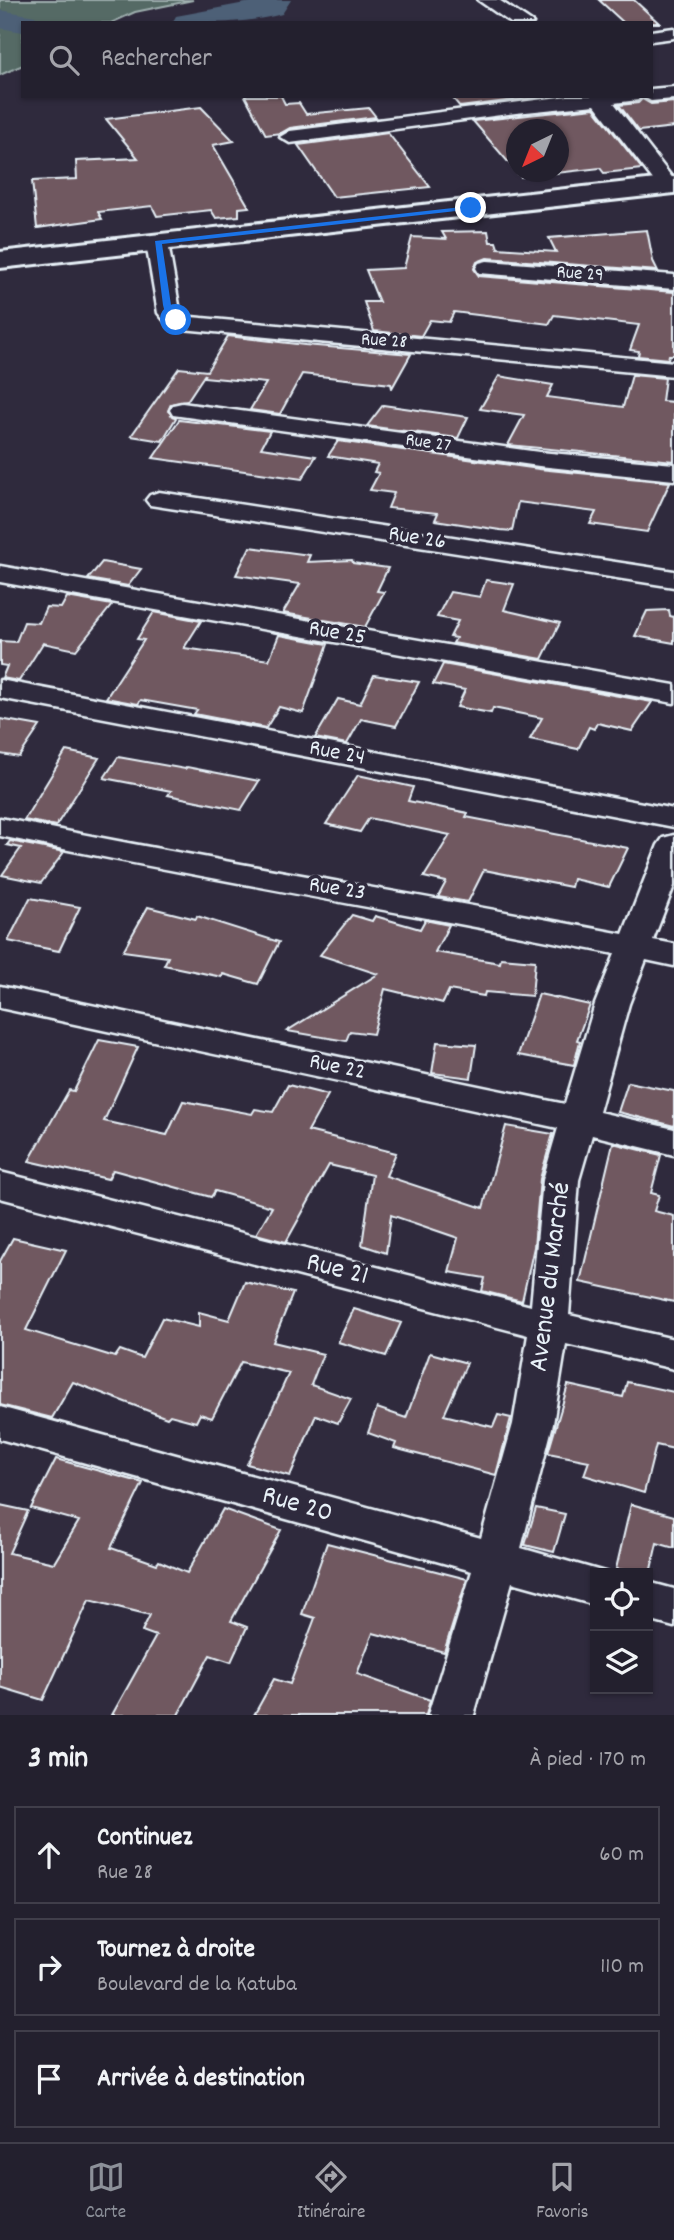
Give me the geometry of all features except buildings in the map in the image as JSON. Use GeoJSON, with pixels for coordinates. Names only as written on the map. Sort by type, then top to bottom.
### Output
{"type":"FeatureCollection","features":[{"type":"Feature","properties":{"kind":"street"},"geometry":{"type":"LineString","coordinates":[[487,0],[521,21]]}},
{"type":"Feature","properties":{"kind":"street"},"geometry":{"type":"LineString","coordinates":[[653,36],[674,33]]}},
{"type":"Feature","properties":{"kind":"street"},"geometry":{"type":"LineString","coordinates":[[653,94],[674,93]]}},
{"type":"Feature","properties":{"kind":"street"},"geometry":{"type":"LineString","coordinates":[[290,137],[599,98],[671,186]]}},
{"type":"Feature","properties":{"kind":"street"},"geometry":{"type":"LineString","coordinates":[[0,260],[671,186]]}},
{"type":"Feature","properties":{"kind":"street","name":"Rue 28"},"geometry":{"type":"LineString","coordinates":[[158,243],[169,313],[176,320],[190,324],[674,369]]}},
{"type":"Feature","properties":{"kind":"street","name":"Rue 29"},"geometry":{"type":"LineString","coordinates":[[487,268],[674,282]]}},
{"type":"Feature","properties":{"kind":"street","name":"Rue 27"},"geometry":{"type":"LineString","coordinates":[[182,410],[539,459],[674,472]]}},
{"type":"Feature","properties":{"kind":"street","name":"Rue 26"},"geometry":{"type":"LineString","coordinates":[[159,500],[674,579]]}},
{"type":"Feature","properties":{"kind":"street","name":"Rue 25"},"geometry":{"type":"LineString","coordinates":[[0,574],[674,694]]}},
{"type":"Feature","properties":{"kind":"street","name":"Rue 24"},"geometry":{"type":"LineString","coordinates":[[0,689],[674,818]]}},
{"type":"Feature","properties":{"kind":"street","name":"Rue 23"},"geometry":{"type":"LineString","coordinates":[[0,827],[205,869],[388,899],[674,955]]}},
{"type":"Feature","properties":{"kind":"street","name":"Avenue du Marché"},"geometry":{"type":"LineString","coordinates":[[451,1715],[533,1424],[549,1325],[561,1180],[612,1004],[674,845]]}},
{"type":"Feature","properties":{"kind":"street","name":"Rue 22"},"geometry":{"type":"LineString","coordinates":[[0,997],[580,1119],[674,1142]]}},
{"type":"Feature","properties":{"kind":"street","name":"Rue 21"},"geometry":{"type":"LineString","coordinates":[[0,1185],[549,1325],[674,1354]]}},
{"type":"Feature","properties":{"kind":"street","name":"Rue 20"},"geometry":{"type":"LineString","coordinates":[[0,1423],[590,1586]]}},
{"type":"Feature","properties":{"kind":"street"},"geometry":{"type":"LineString","coordinates":[[653,1602],[674,1608]]}},
{"type":"Feature","properties":{"kind":"green space"},"geometry":{"type":"Polygon","coordinates":[[[0,0],[193,0],[135,12],[115,21],[21,21],[21,66],[0,75],[0,0]]]}},
{"type":"Feature","properties":{"kind":"waterway"},"geometry":{"type":"LineString","coordinates":[[198,21],[271,8],[276,0]]}},
{"type":"Feature","properties":{"kind":"waterway"},"geometry":{"type":"LineString","coordinates":[[0,19],[21,22]]}},
{"type":"Feature","properties":{"kind":"route"},"geometry":{"type":"LineString","coordinates":[[176,320],[169,313],[167,305],[158,243],[471,208]]}}]}
